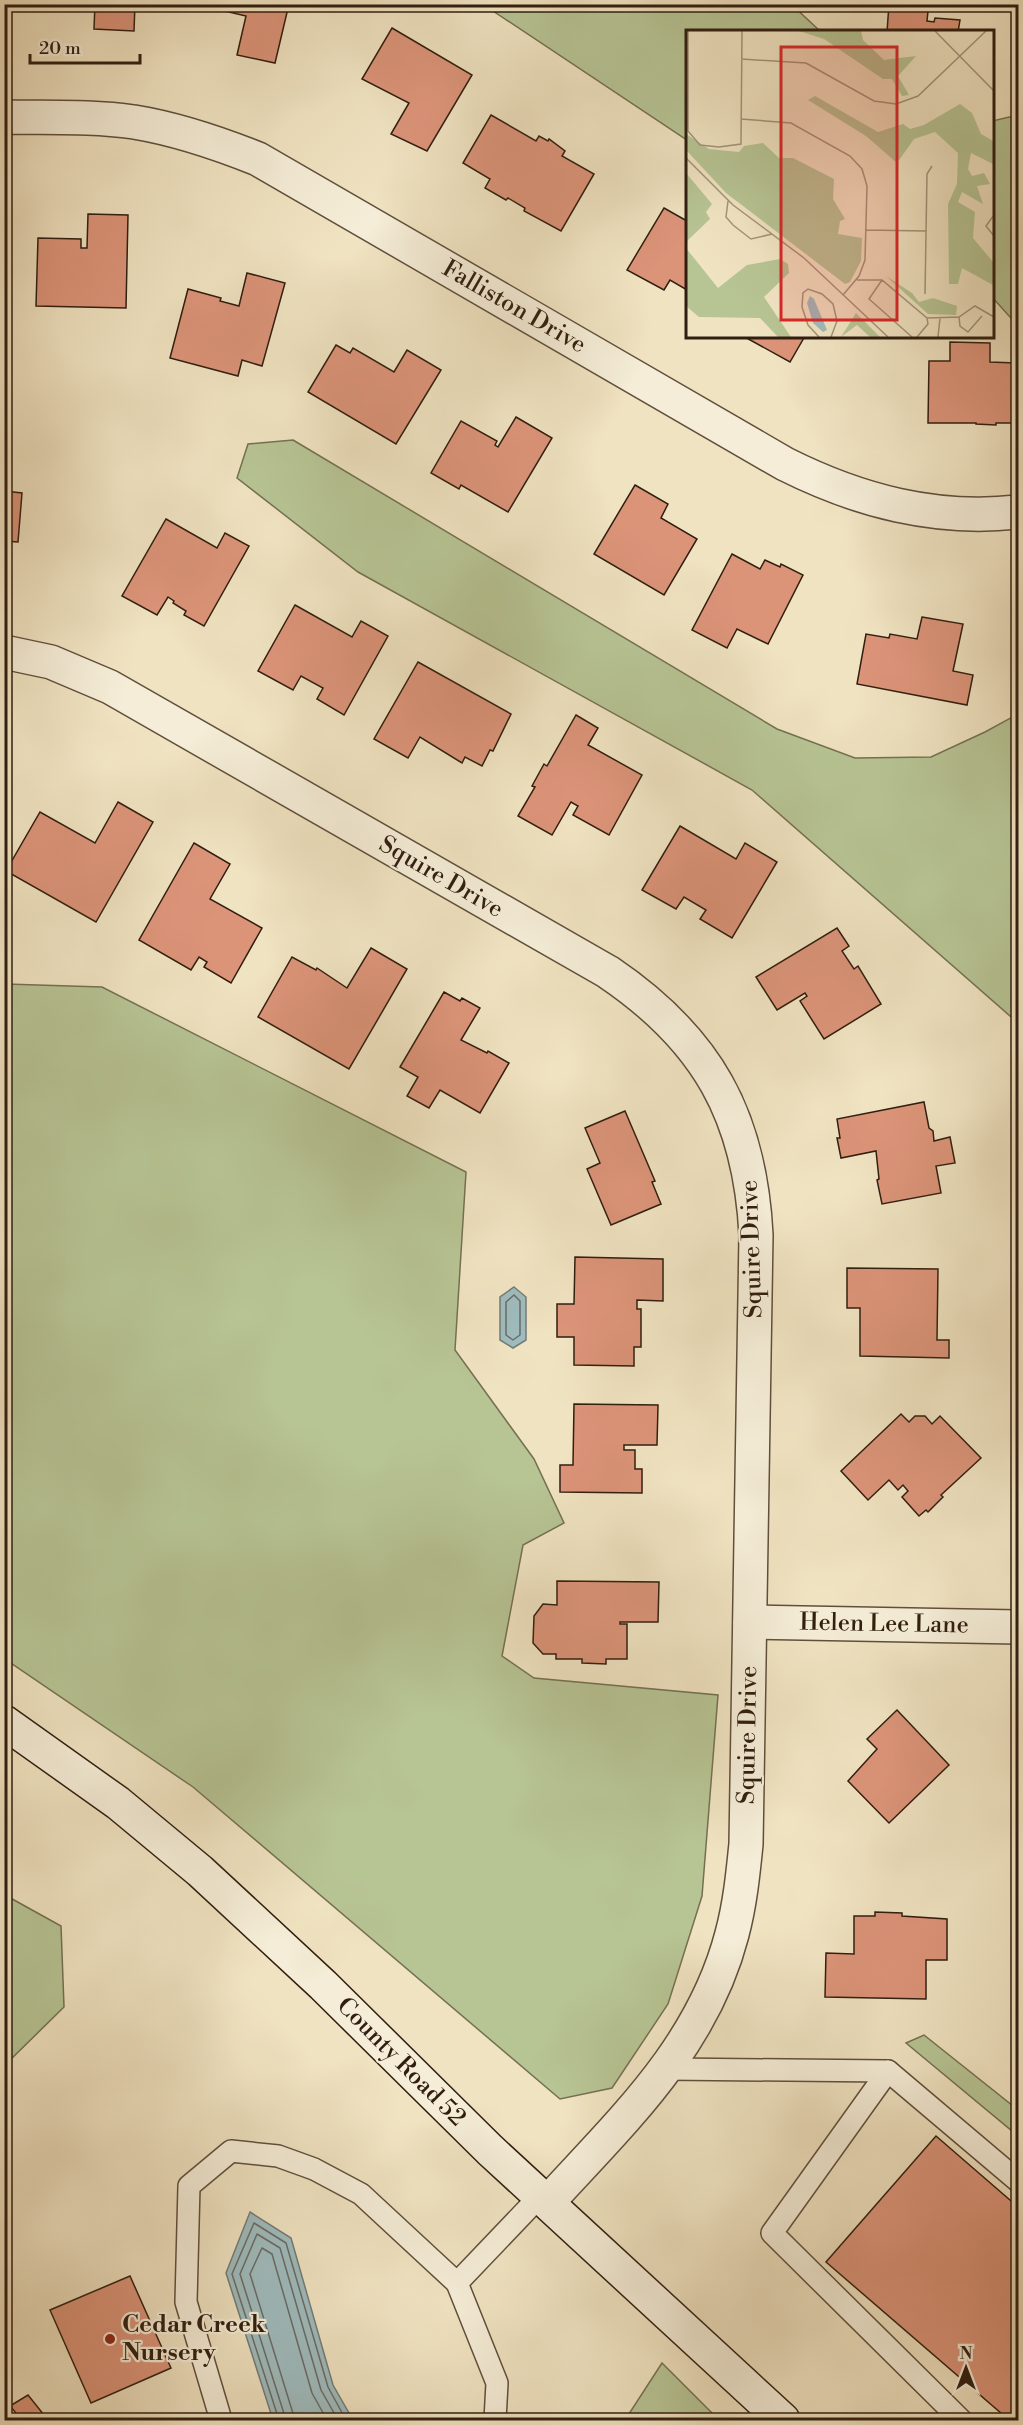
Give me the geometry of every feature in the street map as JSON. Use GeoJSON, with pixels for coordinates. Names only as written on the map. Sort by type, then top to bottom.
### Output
{"type":"FeatureCollection","features":[{"type":"Feature","properties":{"kind":"street","name":"Falliston Drive"},"geometry":{"type":"LineString","coordinates":[[4,117],[134,122],[216,142],[258,159],[785,464],[821,482],[858,496],[936,513],[1018,512]]}},
{"type":"Feature","properties":{"kind":"street","name":"Squire Drive"},"geometry":{"type":"LineString","coordinates":[[4,652],[51,662],[110,687],[598,966],[641,995],[670,1021],[696,1051],[718,1084],[734,1119],[746,1157],[754,1196],[756,1235],[746,1844],[741,1890],[732,1935],[717,1979],[689,2036],[650,2090],[544,2199]]}},
{"type":"Feature","properties":{"kind":"street","name":"Helen Lee Lane"},"geometry":{"type":"LineString","coordinates":[[750,1622],[1018,1627]]}},
{"type":"Feature","properties":{"kind":"street","name":"County Road 52"},"geometry":{"type":"LineString","coordinates":[[4,1722],[118,1803],[200,1871],[323,1985],[450,2112],[783,2421]]}},
{"type":"Feature","properties":{"kind":"lane"},"geometry":{"type":"LineString","coordinates":[[667,2069],[888,2071],[1018,2181]]}},
{"type":"Feature","properties":{"kind":"lane"},"geometry":{"type":"LineString","coordinates":[[888,2071],[772,2233],[961,2421]]}},
{"type":"Feature","properties":{"kind":"lane"},"geometry":{"type":"LineString","coordinates":[[221,2421],[186,2302],[189,2186],[231,2151],[278,2156],[314,2169],[361,2194],[457,2283],[497,2383],[495,2421]]}},
{"type":"Feature","properties":{"kind":"lane"},"geometry":{"type":"LineString","coordinates":[[457,2283],[544,2199]]}},
{"type":"Feature","properties":{"kind":"green space"},"geometry":{"type":"Polygon","coordinates":[[[484,5],[792,5],[819,30],[686,30],[686,139],[484,5]]]}},
{"type":"Feature","properties":{"kind":"green space"},"geometry":{"type":"Polygon","coordinates":[[[1018,115],[1018,326],[993,298],[993,121],[1018,115]]]}},
{"type":"Feature","properties":{"kind":"green space"},"geometry":{"type":"Polygon","coordinates":[[[293,440],[777,729],[855,758],[931,757],[1018,714],[1018,1023],[752,790],[358,572],[237,478],[248,444],[293,440]]]}},
{"type":"Feature","properties":{"kind":"green space"},"geometry":{"type":"Polygon","coordinates":[[[5,984],[102,987],[466,1172],[455,1350],[534,1459],[564,1523],[523,1545],[502,1656],[534,1678],[718,1695],[702,1896],[668,2004],[612,2088],[560,2099],[193,1787],[5,1659],[5,984]]]}},
{"type":"Feature","properties":{"kind":"green space"},"geometry":{"type":"Polygon","coordinates":[[[5,1895],[61,1926],[64,2007],[5,2065],[5,1895]]]}},
{"type":"Feature","properties":{"kind":"green space"},"geometry":{"type":"Polygon","coordinates":[[[924,2035],[1018,2110],[1018,2136],[906,2043],[924,2035]]]}},
{"type":"Feature","properties":{"kind":"green space"},"geometry":{"type":"Polygon","coordinates":[[[662,2363],[719,2420],[625,2420],[662,2363]]]}},
{"type":"Feature","properties":{"kind":"water"},"geometry":{"type":"Polygon","coordinates":[[[514,1287],[526,1297],[526,1340],[513,1348],[500,1340],[500,1297],[514,1287]]]}},
{"type":"Feature","properties":{"kind":"water"},"geometry":{"type":"Polygon","coordinates":[[[250,2212],[291,2238],[333,2385],[353,2420],[273,2420],[226,2273],[250,2212]]]}},
{"type":"Feature","properties":{"kind":"building"},"geometry":{"type":"Polygon","coordinates":[[[95,4],[135,4],[134,31],[94,29],[95,4]]]}},
{"type":"Feature","properties":{"kind":"building"},"geometry":{"type":"Polygon","coordinates":[[[195,4],[289,4],[275,63],[237,55],[246,16],[195,4]]]}},
{"type":"Feature","properties":{"kind":"building"},"geometry":{"type":"Polygon","coordinates":[[[889,4],[913,5],[913,9],[928,11],[927,21],[934,22],[935,18],[960,20],[958,30],[887,30],[889,4]]]}},
{"type":"Feature","properties":{"kind":"building"},"geometry":{"type":"Polygon","coordinates":[[[392,28],[472,75],[427,151],[391,134],[409,103],[362,79],[392,28]]]}},
{"type":"Feature","properties":{"kind":"building"},"geometry":{"type":"Polygon","coordinates":[[[491,115],[536,141],[539,136],[548,141],[549,139],[565,151],[562,156],[594,174],[561,231],[524,211],[525,208],[508,198],[506,200],[485,188],[490,179],[463,163],[491,115]]]}},
{"type":"Feature","properties":{"kind":"building"},"geometry":{"type":"Polygon","coordinates":[[[664,208],[686,220],[686,289],[670,280],[664,290],[627,270],[664,208]]]}},
{"type":"Feature","properties":{"kind":"building"},"geometry":{"type":"Polygon","coordinates":[[[88,214],[128,215],[126,308],[36,306],[38,238],[81,239],[81,248],[87,248],[88,214]]]}},
{"type":"Feature","properties":{"kind":"building"},"geometry":{"type":"Polygon","coordinates":[[[247,273],[285,283],[262,366],[242,360],[238,376],[170,358],[188,289],[221,298],[220,301],[239,306],[247,273]]]}},
{"type":"Feature","properties":{"kind":"building"},"geometry":{"type":"Polygon","coordinates":[[[747,338],[804,338],[790,362],[747,338]]]}},
{"type":"Feature","properties":{"kind":"building"},"geometry":{"type":"Polygon","coordinates":[[[950,342],[990,343],[990,362],[1016,363],[1015,423],[996,423],[996,425],[928,423],[929,361],[950,361],[950,342]]]}},
{"type":"Feature","properties":{"kind":"building"},"geometry":{"type":"Polygon","coordinates":[[[336,345],[350,353],[353,348],[394,372],[407,350],[441,370],[396,444],[308,392],[336,345]]]}},
{"type":"Feature","properties":{"kind":"building"},"geometry":{"type":"Polygon","coordinates":[[[516,417],[552,438],[508,512],[461,485],[459,489],[431,473],[461,421],[497,441],[495,445],[498,447],[516,417]]]}},
{"type":"Feature","properties":{"kind":"building"},"geometry":{"type":"Polygon","coordinates":[[[635,485],[668,504],[661,518],[697,539],[664,595],[594,554],[635,485]]]}},
{"type":"Feature","properties":{"kind":"building"},"geometry":{"type":"Polygon","coordinates":[[[4,491],[22,493],[18,542],[4,541],[4,491]]]}},
{"type":"Feature","properties":{"kind":"building"},"geometry":{"type":"Polygon","coordinates":[[[166,519],[217,548],[225,533],[249,546],[204,626],[184,615],[186,611],[168,597],[157,615],[122,596],[166,519]]]}},
{"type":"Feature","properties":{"kind":"building"},"geometry":{"type":"Polygon","coordinates":[[[732,554],[760,569],[765,560],[780,567],[781,564],[803,575],[768,644],[737,629],[727,648],[692,630],[732,554]]]}},
{"type":"Feature","properties":{"kind":"building"},"geometry":{"type":"Polygon","coordinates":[[[295,605],[352,637],[361,621],[388,636],[344,715],[317,699],[323,688],[301,676],[293,690],[258,671],[295,605]]]}},
{"type":"Feature","properties":{"kind":"building"},"geometry":{"type":"Polygon","coordinates":[[[922,617],[963,624],[953,671],[973,675],[967,705],[857,684],[866,634],[889,638],[890,634],[917,639],[922,617]]]}},
{"type":"Feature","properties":{"kind":"building"},"geometry":{"type":"Polygon","coordinates":[[[418,662],[511,714],[493,751],[490,750],[482,766],[465,757],[462,763],[420,737],[408,758],[374,739],[418,662]]]}},
{"type":"Feature","properties":{"kind":"building"},"geometry":{"type":"Polygon","coordinates":[[[576,715],[598,728],[588,745],[642,775],[609,835],[573,815],[578,806],[571,802],[552,835],[518,816],[535,787],[532,786],[544,764],[547,766],[576,715]]]}},
{"type":"Feature","properties":{"kind":"building"},"geometry":{"type":"Polygon","coordinates":[[[118,802],[153,822],[96,922],[6,871],[40,812],[95,843],[118,802]]]}},
{"type":"Feature","properties":{"kind":"building"},"geometry":{"type":"Polygon","coordinates":[[[680,826],[736,859],[745,843],[777,862],[732,938],[700,919],[706,910],[684,897],[676,909],[642,890],[680,826]]]}},
{"type":"Feature","properties":{"kind":"building"},"geometry":{"type":"Polygon","coordinates":[[[194,843],[230,864],[210,899],[262,928],[231,983],[204,967],[207,962],[199,957],[191,970],[139,940],[194,843]]]}},
{"type":"Feature","properties":{"kind":"building"},"geometry":{"type":"Polygon","coordinates":[[[837,928],[849,946],[842,951],[854,969],[858,966],[881,1004],[824,1039],[800,1001],[807,996],[805,993],[777,1010],[756,977],[837,928]]]}},
{"type":"Feature","properties":{"kind":"building"},"geometry":{"type":"Polygon","coordinates":[[[371,948],[407,969],[349,1069],[258,1017],[292,957],[316,970],[317,968],[347,988],[371,948]]]}},
{"type":"Feature","properties":{"kind":"building"},"geometry":{"type":"Polygon","coordinates":[[[444,992],[460,1001],[462,998],[480,1008],[461,1040],[509,1063],[480,1113],[440,1090],[429,1108],[407,1096],[418,1077],[400,1067],[444,992]]]}},
{"type":"Feature","properties":{"kind":"building"},"geometry":{"type":"Polygon","coordinates":[[[924,1102],[934,1141],[950,1137],[955,1163],[936,1166],[941,1193],[882,1204],[877,1180],[879,1179],[876,1151],[841,1158],[837,1138],[840,1138],[837,1119],[924,1102]]]}},
{"type":"Feature","properties":{"kind":"building"},"geometry":{"type":"Polygon","coordinates":[[[625,1111],[655,1181],[652,1182],[661,1204],[611,1225],[587,1169],[600,1163],[585,1128],[625,1111]]]}},
{"type":"Feature","properties":{"kind":"building"},"geometry":{"type":"Polygon","coordinates":[[[575,1257],[663,1259],[663,1301],[637,1300],[637,1309],[641,1309],[641,1347],[634,1347],[634,1366],[574,1365],[574,1337],[557,1337],[557,1304],[574,1304],[575,1257]]]}},
{"type":"Feature","properties":{"kind":"building"},"geometry":{"type":"Polygon","coordinates":[[[847,1268],[938,1269],[937,1340],[949,1340],[949,1358],[860,1356],[860,1308],[847,1308],[847,1268]]]}},
{"type":"Feature","properties":{"kind":"building"},"geometry":{"type":"Polygon","coordinates":[[[574,1404],[658,1405],[657,1445],[624,1445],[624,1450],[635,1450],[635,1469],[642,1469],[642,1493],[560,1492],[560,1465],[573,1465],[574,1404]]]}},
{"type":"Feature","properties":{"kind":"building"},"geometry":{"type":"Polygon","coordinates":[[[901,1414],[909,1422],[915,1416],[925,1416],[932,1424],[940,1416],[981,1458],[941,1495],[943,1497],[928,1512],[926,1510],[919,1516],[902,1497],[908,1491],[903,1485],[898,1490],[889,1480],[868,1500],[841,1471],[901,1414]]]}},
{"type":"Feature","properties":{"kind":"building"},"geometry":{"type":"Polygon","coordinates":[[[557,1581],[659,1582],[658,1622],[620,1622],[620,1624],[627,1624],[627,1659],[606,1659],[606,1664],[582,1663],[582,1659],[556,1659],[556,1654],[543,1654],[533,1643],[534,1616],[543,1604],[557,1605],[557,1581]]]}},
{"type":"Feature","properties":{"kind":"building"},"geometry":{"type":"Polygon","coordinates":[[[897,1710],[949,1765],[889,1823],[848,1781],[877,1749],[867,1739],[897,1710]]]}},
{"type":"Feature","properties":{"kind":"building"},"geometry":{"type":"Polygon","coordinates":[[[875,1912],[947,1919],[947,1960],[926,1960],[926,1999],[825,1997],[826,1953],[854,1954],[854,1916],[875,1916],[875,1912]]]}},
{"type":"Feature","properties":{"kind":"building"},"geometry":{"type":"Polygon","coordinates":[[[936,2136],[1018,2207],[1018,2420],[1009,2420],[826,2262],[936,2136]]]}},
{"type":"Feature","properties":{"kind":"building","name":"Cedar Creek Nursery"},"geometry":{"type":"Polygon","coordinates":[[[130,2276],[171,2368],[91,2403],[50,2310],[130,2276]]]}},
{"type":"Feature","properties":{"kind":"building"},"geometry":{"type":"Polygon","coordinates":[[[28,2395],[48,2420],[22,2420],[10,2406],[28,2395]]]}},
{"type":"Feature","properties":{"kind":"place","name":"Cedar Creek Nursery"},"geometry":{"type":"Point","coordinates":[110,2339]}}]}
